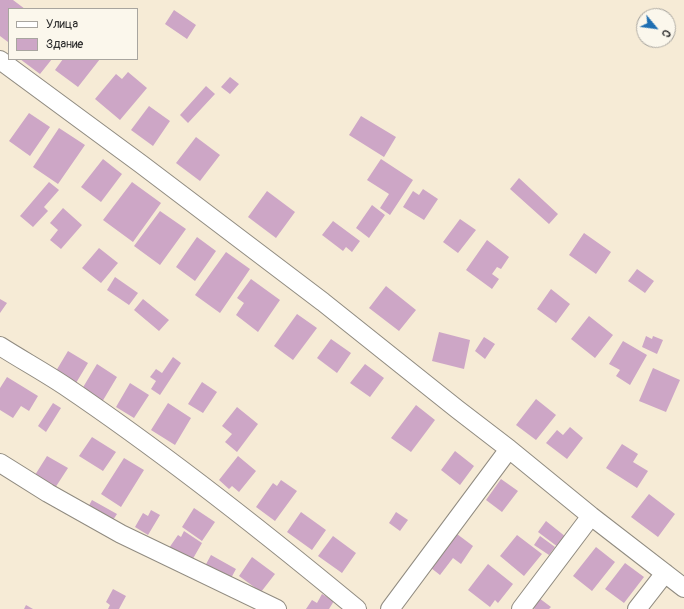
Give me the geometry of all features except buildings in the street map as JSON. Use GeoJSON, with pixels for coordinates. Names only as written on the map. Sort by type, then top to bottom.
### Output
{"type":"FeatureCollection","features":[{"type":"Feature","properties":{"kind":"street"},"geometry":{"type":"LineString","coordinates":[[0,60],[141,164],[323,302],[591,516],[684,588]]}},
{"type":"Feature","properties":{"kind":"street"},"geometry":{"type":"LineString","coordinates":[[0,346],[64,386],[164,456],[277,542],[357,609]]}},
{"type":"Feature","properties":{"kind":"street"},"geometry":{"type":"LineString","coordinates":[[390,609],[509,449]]}},
{"type":"Feature","properties":{"kind":"street"},"geometry":{"type":"LineString","coordinates":[[0,463],[48,493],[121,534],[277,609]]}},
{"type":"Feature","properties":{"kind":"street"},"geometry":{"type":"LineString","coordinates":[[521,609],[591,516]]}},
{"type":"Feature","properties":{"kind":"street"},"geometry":{"type":"LineString","coordinates":[[637,609],[665,573]]}}]}
